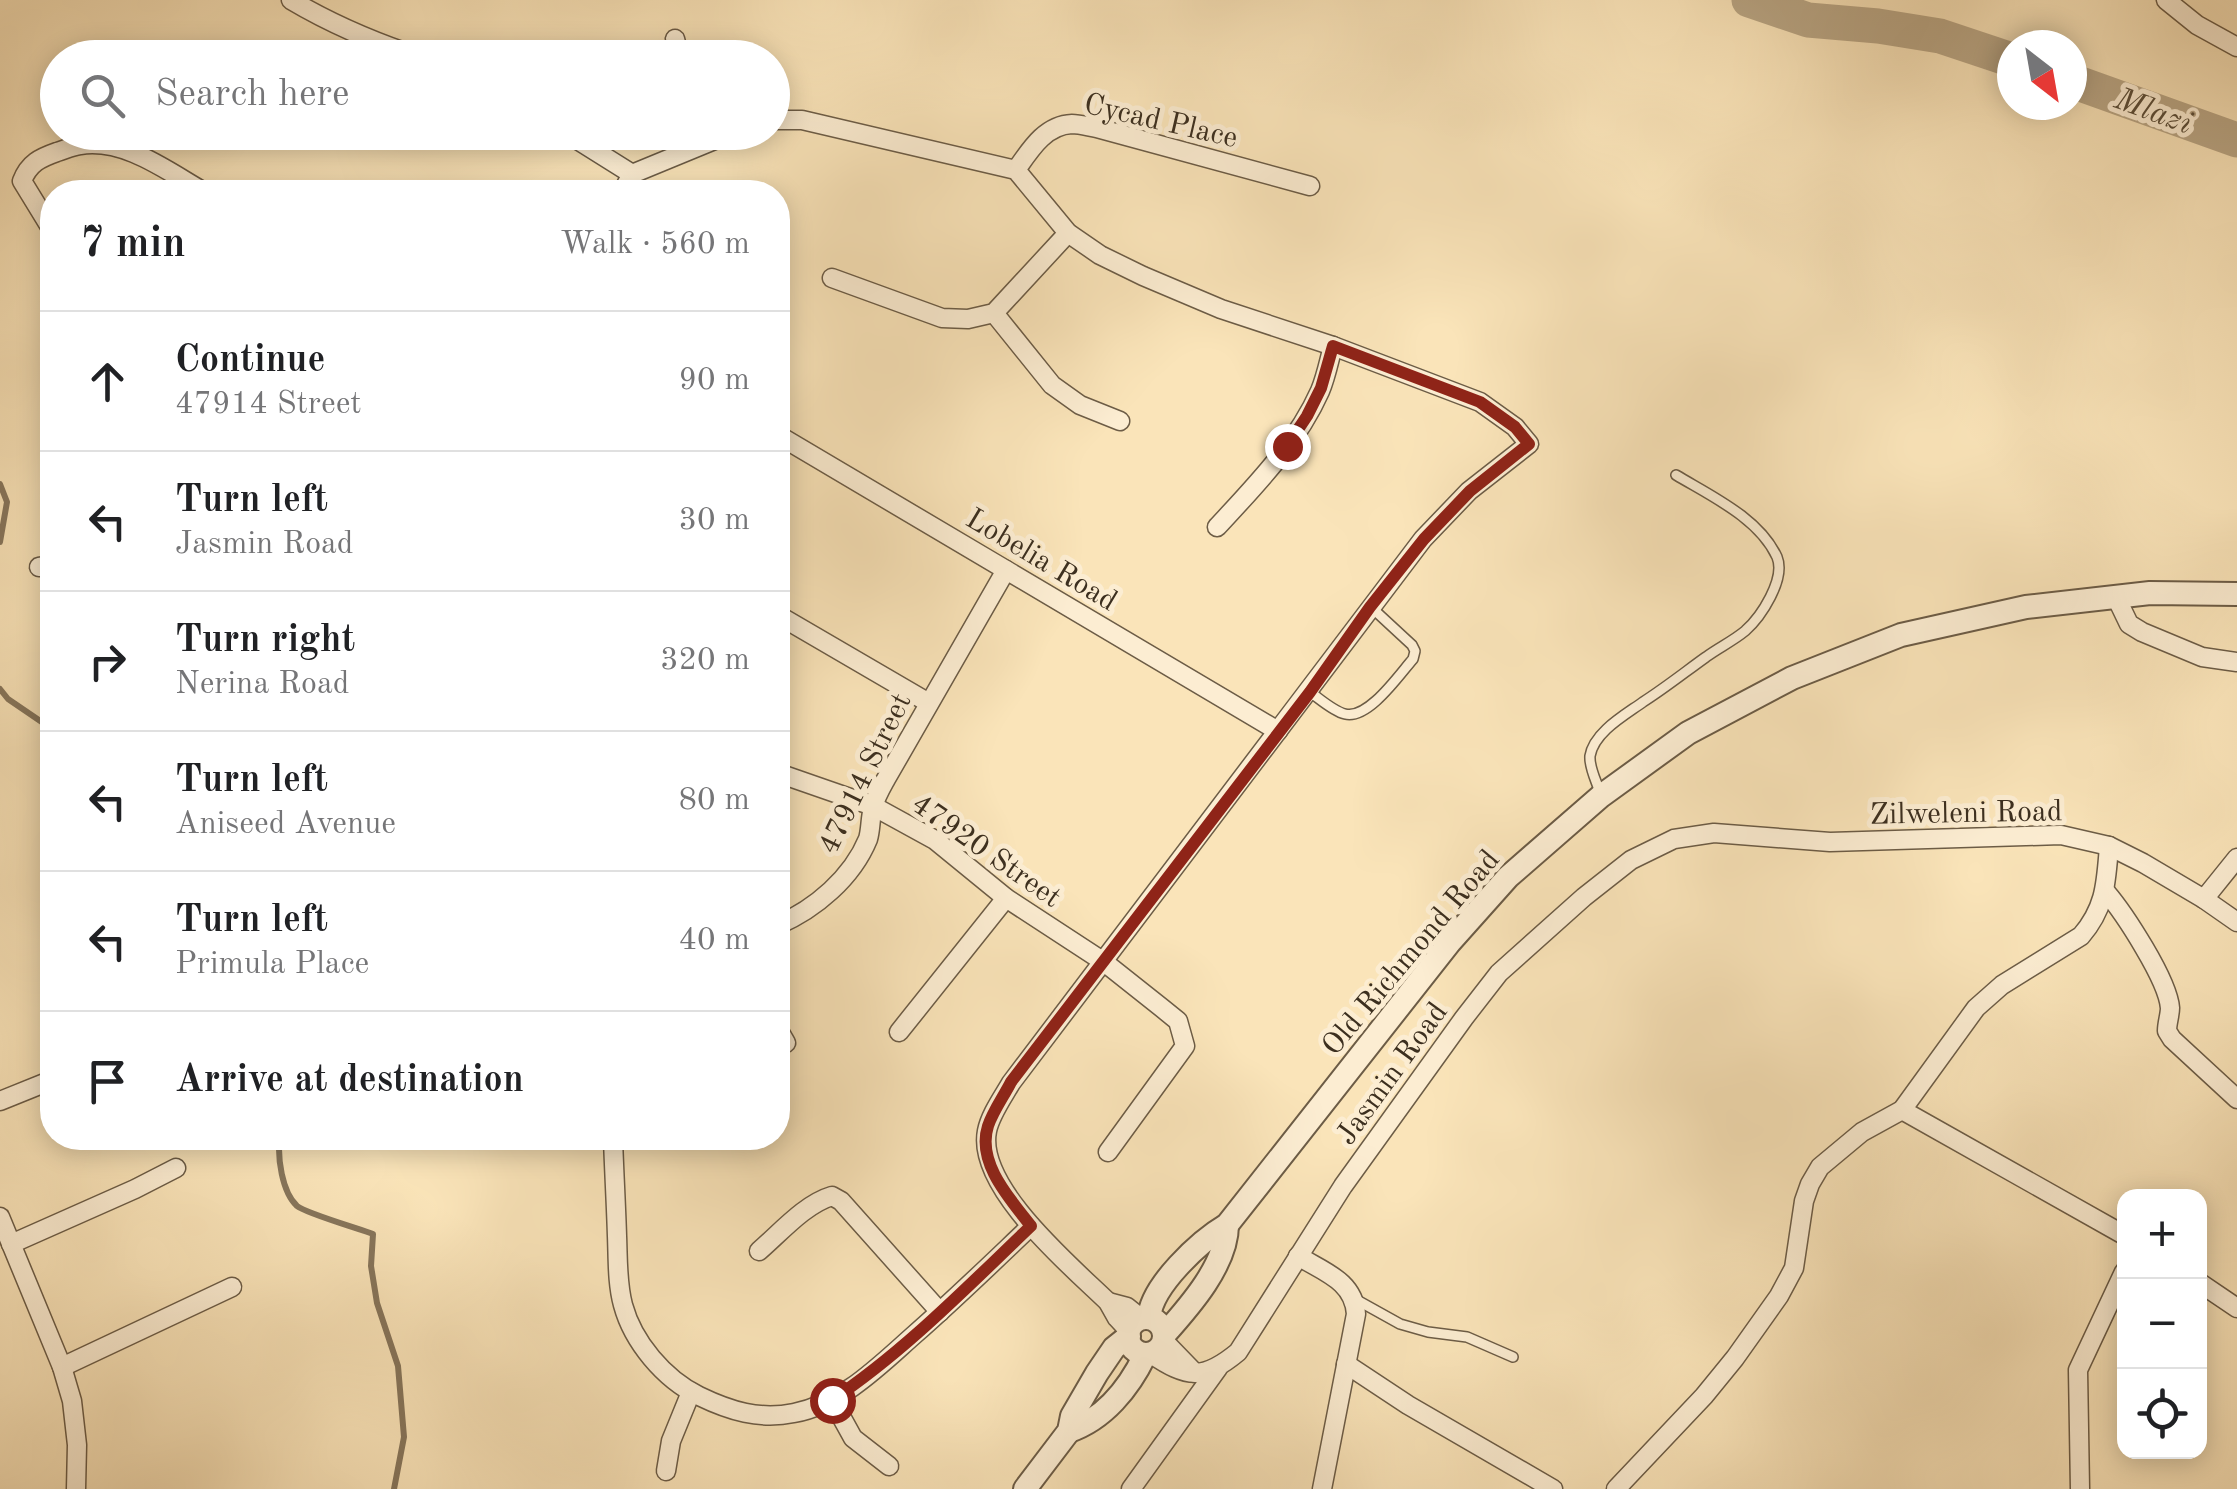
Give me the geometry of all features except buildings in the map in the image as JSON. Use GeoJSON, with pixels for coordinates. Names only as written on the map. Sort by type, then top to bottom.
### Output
{"type":"FeatureCollection","features":[{"type":"Feature","properties":{"kind":"street"},"geometry":{"type":"LineString","coordinates":[[292,0],[330,23],[371,40]]}},
{"type":"Feature","properties":{"kind":"street"},"geometry":{"type":"LineString","coordinates":[[2166,0],[2237,47]]}},
{"type":"Feature","properties":{"kind":"street"},"geometry":{"type":"LineString","coordinates":[[790,120],[1016,170],[1068,233],[1100,255],[1221,310],[1333,346],[1480,402],[1515,427],[1529,444],[1470,491],[1424,539],[1370,607],[1310,692],[1011,1082],[988,1127],[989,1162],[1002,1189],[1031,1226],[1108,1302],[1117,1318],[1195,1374],[1218,1368]]}},
{"type":"Feature","properties":{"kind":"street","name":"Cycad Place"},"geometry":{"type":"LineString","coordinates":[[1016,170],[1044,135],[1073,124],[1310,186]]}},
{"type":"Feature","properties":{"kind":"street"},"geometry":{"type":"LineString","coordinates":[[40,210],[22,181],[37,159],[63,150]]}},
{"type":"Feature","properties":{"kind":"street"},"geometry":{"type":"LineString","coordinates":[[126,150],[183,180]]}},
{"type":"Feature","properties":{"kind":"street"},"geometry":{"type":"LineString","coordinates":[[594,150],[632,174]]}},
{"type":"Feature","properties":{"kind":"street"},"geometry":{"type":"LineString","coordinates":[[629,180],[632,174],[679,150]]}},
{"type":"Feature","properties":{"kind":"street"},"geometry":{"type":"LineString","coordinates":[[832,278],[942,318],[968,320],[994,313],[1068,233]]}},
{"type":"Feature","properties":{"kind":"street"},"geometry":{"type":"LineString","coordinates":[[994,313],[1052,385],[1080,405],[1120,421]]}},
{"type":"Feature","properties":{"kind":"street"},"geometry":{"type":"LineString","coordinates":[[1217,528],[1257,484],[1307,416],[1321,388],[1333,346]]}},
{"type":"Feature","properties":{"kind":"street","name":"Lobelia Road"},"geometry":{"type":"LineString","coordinates":[[790,442],[1278,731]]}},
{"type":"Feature","properties":{"kind":"street","name":"47914 Street"},"geometry":{"type":"LineString","coordinates":[[790,920],[824,899],[854,864],[869,837],[873,806],[1006,570]]}},
{"type":"Feature","properties":{"kind":"street","name":"Old Richmond Road"},"geometry":{"type":"LineString","coordinates":[[1025,1489],[1068,1431],[1101,1415],[1124,1389],[1146,1336],[1152,1301],[1158,1290],[1226,1224],[1450,942],[1508,877],[1601,796],[1688,733],[1792,678],[1901,635],[2026,607],[2150,594],[2237,594]]}},
{"type":"Feature","properties":{"kind":"street"},"geometry":{"type":"LineString","coordinates":[[2116,597],[2129,624],[2142,632],[2202,657],[2237,662]]}},
{"type":"Feature","properties":{"kind":"street"},"geometry":{"type":"LineString","coordinates":[[790,622],[929,703]]}},
{"type":"Feature","properties":{"kind":"street","name":"47920 Street"},"geometry":{"type":"LineString","coordinates":[[790,777],[873,806],[935,840],[1006,898],[1104,962],[1178,1021],[1185,1046],[1108,1152]]}},
{"type":"Feature","properties":{"kind":"street","name":"Zilweleni Road"},"geometry":{"type":"LineString","coordinates":[[1674,839],[1714,833],[1830,842],[2061,835],[2109,846],[2144,863],[2237,922]]}},
{"type":"Feature","properties":{"kind":"street","name":"Jasmin Road"},"geometry":{"type":"LineString","coordinates":[[1131,1489],[1218,1368],[1238,1352],[1343,1186],[1476,1000],[1500,973],[1600,884],[1631,860],[1674,839]]}},
{"type":"Feature","properties":{"kind":"street"},"geometry":{"type":"LineString","coordinates":[[1616,1489],[1704,1396],[1780,1296],[1794,1268],[1804,1201],[1820,1167],[1862,1132],[1902,1110],[1976,1008],[2002,985],[2081,936],[2106,892],[2109,846]]}},
{"type":"Feature","properties":{"kind":"street"},"geometry":{"type":"LineString","coordinates":[[2204,898],[2237,858]]}},
{"type":"Feature","properties":{"kind":"street"},"geometry":{"type":"LineString","coordinates":[[2106,892],[2121,909],[2154,965],[2171,1011],[2166,1031],[2237,1099]]}},
{"type":"Feature","properties":{"kind":"street"},"geometry":{"type":"LineString","coordinates":[[899,1032],[1006,898]]}},
{"type":"Feature","properties":{"kind":"street"},"geometry":{"type":"LineString","coordinates":[[0,1101],[40,1085]]}},
{"type":"Feature","properties":{"kind":"street"},"geometry":{"type":"LineString","coordinates":[[1902,1110],[2117,1231]]}},
{"type":"Feature","properties":{"kind":"street"},"geometry":{"type":"LineString","coordinates":[[613,1150],[618,1271],[623,1304],[634,1331],[654,1362],[691,1392],[728,1410],[750,1414],[794,1413],[832,1400],[867,1376],[1031,1226]]}},
{"type":"Feature","properties":{"kind":"street"},"geometry":{"type":"LineString","coordinates":[[12,1244],[176,1168]]}},
{"type":"Feature","properties":{"kind":"street"},"geometry":{"type":"LineString","coordinates":[[759,1251],[808,1209],[832,1196],[940,1312]]}},
{"type":"Feature","properties":{"kind":"street"},"geometry":{"type":"LineString","coordinates":[[0,1216],[62,1367],[72,1401],[78,1444],[76,1489]]}},
{"type":"Feature","properties":{"kind":"street","name":"Old Richmond Road"},"geometry":{"type":"LineString","coordinates":[[1146,1336],[1186,1308],[1220,1259],[1226,1224]]}},
{"type":"Feature","properties":{"kind":"street"},"geometry":{"type":"LineString","coordinates":[[1298,1256],[1345,1285],[1355,1299],[1356,1314],[1322,1489]]}},
{"type":"Feature","properties":{"kind":"street"},"geometry":{"type":"LineString","coordinates":[[2080,1489],[2078,1370],[2121,1279]]}},
{"type":"Feature","properties":{"kind":"street"},"geometry":{"type":"LineString","coordinates":[[62,1367],[232,1287]]}},
{"type":"Feature","properties":{"kind":"street"},"geometry":{"type":"LineString","coordinates":[[2207,1288],[2237,1308]]}},
{"type":"Feature","properties":{"kind":"street"},"geometry":{"type":"LineString","coordinates":[[1346,1364],[1408,1405],[1553,1489]]}},
{"type":"Feature","properties":{"kind":"street"},"geometry":{"type":"LineString","coordinates":[[666,1471],[671,1441],[691,1392]]}},
{"type":"Feature","properties":{"kind":"street"},"geometry":{"type":"LineString","coordinates":[[832,1400],[852,1438],[889,1466]]}},
{"type":"Feature","properties":{"kind":"lane"},"geometry":{"type":"LineString","coordinates":[[1601,796],[1590,755],[1604,732],[1746,631],[1769,602],[1778,574],[1778,560],[1760,533],[1730,508],[1676,475]]}},
{"type":"Feature","properties":{"kind":"lane"},"geometry":{"type":"LineString","coordinates":[[1310,692],[1342,714],[1354,714],[1375,702],[1413,659],[1412,645],[1370,607]]}},
{"type":"Feature","properties":{"kind":"lane"},"geometry":{"type":"LineString","coordinates":[[1355,1299],[1400,1324],[1467,1337],[1513,1357]]}},
{"type":"Feature","properties":{"kind":"waterway","name":"Mlazi"},"geometry":{"type":"LineString","coordinates":[[1749,0],[1808,20],[1940,36],[1997,55]]}},
{"type":"Feature","properties":{"kind":"waterway","name":"Mlazi"},"geometry":{"type":"LineString","coordinates":[[2087,86],[2237,140]]}},
{"type":"Feature","properties":{"kind":"waterway"},"geometry":{"type":"LineString","coordinates":[[0,484],[7,502],[0,542]]}},
{"type":"Feature","properties":{"kind":"waterway"},"geometry":{"type":"LineString","coordinates":[[0,689],[40,721]]}},
{"type":"Feature","properties":{"kind":"waterway"},"geometry":{"type":"LineString","coordinates":[[279,1150],[282,1174],[297,1206],[373,1234],[371,1266],[377,1303],[398,1366],[404,1437],[394,1489]]}},
{"type":"Feature","properties":{"kind":"route"},"geometry":{"type":"LineString","coordinates":[[832,1400],[867,1376],[1031,1226],[1002,1189],[989,1162],[986,1144],[988,1127],[1011,1082],[1424,539],[1470,491],[1529,444],[1515,427],[1480,402],[1333,346],[1321,388],[1287,446]]}}]}
